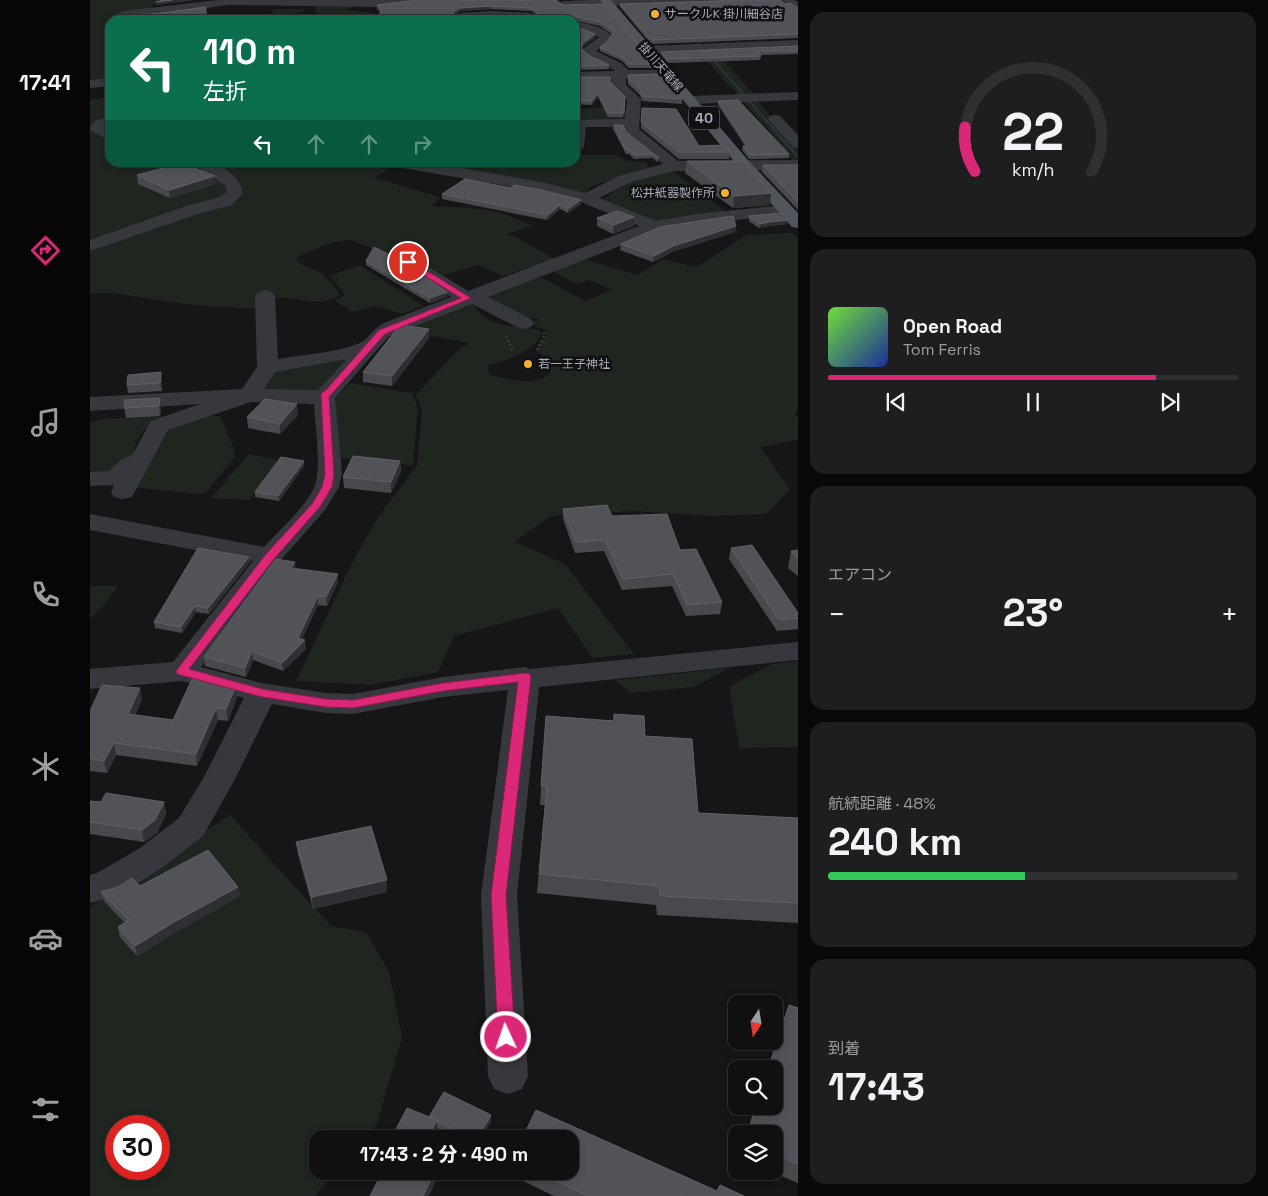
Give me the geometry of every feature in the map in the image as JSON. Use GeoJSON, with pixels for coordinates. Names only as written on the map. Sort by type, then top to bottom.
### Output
{"type":"FeatureCollection","features":[{"type":"Feature","properties":{"kind":"main road","name":"掛川天竜線"},"geometry":{"type":"LineString","coordinates":[[607,2],[666,73],[689,106],[798,223]]}},
{"type":"Feature","properties":{"kind":"street"},"geometry":{"type":"LineString","coordinates":[[123,14],[196,8],[224,3],[290,1],[310,6],[331,1],[380,10],[409,0]]}},
{"type":"Feature","properties":{"kind":"street"},"geometry":{"type":"LineString","coordinates":[[476,15],[540,15],[562,4],[718,0]]}},
{"type":"Feature","properties":{"kind":"street"},"geometry":{"type":"LineString","coordinates":[[786,0],[798,7]]}},
{"type":"Feature","properties":{"kind":"street"},"geometry":{"type":"LineString","coordinates":[[562,4],[569,15]]}},
{"type":"Feature","properties":{"kind":"street"},"geometry":{"type":"LineString","coordinates":[[580,25],[599,31],[606,36],[636,37]]}},
{"type":"Feature","properties":{"kind":"street"},"geometry":{"type":"LineString","coordinates":[[606,36],[588,51],[591,55],[619,67],[621,74],[619,86],[634,99],[632,131],[674,166]]}},
{"type":"Feature","properties":{"kind":"street"},"geometry":{"type":"LineString","coordinates":[[647,50],[798,44]]}},
{"type":"Feature","properties":{"kind":"street"},"geometry":{"type":"LineString","coordinates":[[580,47],[591,48]]}},
{"type":"Feature","properties":{"kind":"street"},"geometry":{"type":"LineString","coordinates":[[580,76],[666,73]]}},
{"type":"Feature","properties":{"kind":"street"},"geometry":{"type":"LineString","coordinates":[[90,84],[105,82]]}},
{"type":"Feature","properties":{"kind":"street"},"geometry":{"type":"LineString","coordinates":[[689,106],[738,98],[798,96]]}},
{"type":"Feature","properties":{"kind":"street"},"geometry":{"type":"LineString","coordinates":[[632,107],[651,108]]}},
{"type":"Feature","properties":{"kind":"street"},"geometry":{"type":"LineString","coordinates":[[775,119],[798,144]]}},
{"type":"Feature","properties":{"kind":"street"},"geometry":{"type":"LineString","coordinates":[[105,122],[96,128],[105,134]]}},
{"type":"Feature","properties":{"kind":"street"},"geometry":{"type":"LineString","coordinates":[[580,123],[632,123]]}},
{"type":"Feature","properties":{"kind":"street"},"geometry":{"type":"LineString","coordinates":[[586,198],[625,179],[674,166],[796,165]]}},
{"type":"Feature","properties":{"kind":"street"},"geometry":{"type":"LineString","coordinates":[[90,246],[192,210],[226,201],[235,193],[234,184],[208,167]]}},
{"type":"Feature","properties":{"kind":"street"},"geometry":{"type":"LineString","coordinates":[[425,167],[556,190],[586,198],[655,226]]}},
{"type":"Feature","properties":{"kind":"street"},"geometry":{"type":"LineString","coordinates":[[542,201],[556,190]]}},
{"type":"Feature","properties":{"kind":"street"},"geometry":{"type":"LineString","coordinates":[[90,404],[249,395],[324,396],[382,332],[391,327],[655,226],[697,219],[784,210]]}},
{"type":"Feature","properties":{"kind":"street"},"geometry":{"type":"LineString","coordinates":[[408,262],[470,297],[524,323]]}},
{"type":"Feature","properties":{"kind":"street"},"geometry":{"type":"LineString","coordinates":[[123,492],[159,426],[249,395],[268,367],[265,296]]}},
{"type":"Feature","properties":{"kind":"street"},"geometry":{"type":"LineString","coordinates":[[268,367],[337,355],[369,347]]}},
{"type":"Feature","properties":{"kind":"street"},"geometry":{"type":"LineString","coordinates":[[182,671],[270,556],[316,505],[327,487],[330,474],[324,396]]}},
{"type":"Feature","properties":{"kind":"street"},"geometry":{"type":"LineString","coordinates":[[90,479],[116,478],[130,464],[140,460]]}},
{"type":"Feature","properties":{"kind":"street"},"geometry":{"type":"LineString","coordinates":[[90,522],[270,556]]}},
{"type":"Feature","properties":{"kind":"street"},"geometry":{"type":"LineString","coordinates":[[90,679],[182,671],[262,693],[326,703],[353,704],[443,687],[525,677],[798,651]]}},
{"type":"Feature","properties":{"kind":"street"},"geometry":{"type":"LineString","coordinates":[[508,1076],[499,895],[525,677]]}},
{"type":"Feature","properties":{"kind":"street"},"geometry":{"type":"LineString","coordinates":[[90,888],[107,885],[152,857],[191,827],[219,779],[262,693]]}},
{"type":"Feature","properties":{"kind":"shaded area"},"geometry":{"type":"Polygon","coordinates":[[[90,0],[185,0],[152,5],[150,12],[153,15],[105,15],[105,80],[90,82],[90,0]]]}},
{"type":"Feature","properties":{"kind":"shaded area"},"geometry":{"type":"Polygon","coordinates":[[[318,4],[355,4],[347,10],[373,13],[371,15],[320,15],[314,11],[318,4]]]}},
{"type":"Feature","properties":{"kind":"shaded area"},"geometry":{"type":"Polygon","coordinates":[[[270,9],[302,9],[305,12],[288,15],[273,15],[270,9]]]}},
{"type":"Feature","properties":{"kind":"shaded area"},"geometry":{"type":"Polygon","coordinates":[[[712,49],[755,96],[740,97],[702,56],[712,49]]]}},
{"type":"Feature","properties":{"kind":"shaded area"},"geometry":{"type":"Polygon","coordinates":[[[105,98],[105,167],[391,167],[375,178],[440,197],[432,206],[486,210],[508,215],[533,226],[506,234],[514,236],[555,259],[503,276],[479,265],[443,275],[412,260],[413,255],[382,253],[352,240],[330,243],[297,257],[298,262],[324,274],[341,295],[321,302],[294,298],[277,299],[269,302],[262,309],[192,305],[112,293],[90,293],[90,100],[105,98]]]}},
{"type":"Feature","properties":{"kind":"shaded area"},"geometry":{"type":"Polygon","coordinates":[[[740,99],[756,99],[798,148],[798,164],[795,164],[768,129],[740,99]]]}},
{"type":"Feature","properties":{"kind":"shaded area"},"geometry":{"type":"Polygon","coordinates":[[[609,107],[629,110],[629,121],[580,122],[580,109],[609,107]]]}},
{"type":"Feature","properties":{"kind":"shaded area"},"geometry":{"type":"Polygon","coordinates":[[[580,155],[615,155],[628,161],[646,162],[650,170],[591,186],[583,196],[440,167],[580,167],[580,155]]]}},
{"type":"Feature","properties":{"kind":"shaded area"},"geometry":{"type":"Polygon","coordinates":[[[672,170],[726,212],[657,222],[602,200],[632,180],[672,170]]]}},
{"type":"Feature","properties":{"kind":"shaded area"},"geometry":{"type":"Polygon","coordinates":[[[792,233],[798,238],[798,409],[794,414],[798,417],[798,440],[760,447],[790,489],[767,514],[709,516],[636,511],[551,516],[515,542],[565,564],[634,654],[593,658],[558,608],[454,636],[438,672],[371,685],[296,681],[351,565],[376,520],[417,465],[422,409],[416,395],[456,352],[469,343],[395,329],[539,276],[585,301],[613,290],[589,280],[576,284],[552,271],[578,257],[637,275],[663,259],[696,267],[747,235],[792,233]],[[471,302],[488,320],[503,325],[539,330],[542,334],[533,346],[518,355],[487,365],[490,375],[528,381],[543,378],[550,374],[548,364],[537,350],[547,333],[543,329],[526,323],[535,321],[538,318],[530,318],[471,302]]]}},
{"type":"Feature","properties":{"kind":"shaded area"},"geometry":{"type":"Polygon","coordinates":[[[359,265],[424,306],[402,314],[375,306],[352,312],[335,301],[345,295],[330,276],[359,265]]]}},
{"type":"Feature","properties":{"kind":"shaded area"},"geometry":{"type":"Polygon","coordinates":[[[361,353],[323,390],[262,391],[278,367],[361,353]]]}},
{"type":"Feature","properties":{"kind":"shaded area"},"geometry":{"type":"Polygon","coordinates":[[[350,383],[413,393],[418,409],[413,465],[338,458],[334,399],[350,383]]]}},
{"type":"Feature","properties":{"kind":"shaded area"},"geometry":{"type":"Polygon","coordinates":[[[161,416],[163,422],[143,430],[136,443],[129,468],[90,479],[90,422],[102,419],[161,416]]]}},
{"type":"Feature","properties":{"kind":"shaded area"},"geometry":{"type":"Polygon","coordinates":[[[192,416],[220,416],[232,444],[235,457],[206,493],[197,494],[132,487],[157,435],[192,416]]]}},
{"type":"Feature","properties":{"kind":"shaded area"},"geometry":{"type":"Polygon","coordinates":[[[249,454],[282,461],[249,500],[211,498],[249,454]]]}},
{"type":"Feature","properties":{"kind":"shaded area"},"geometry":{"type":"Polygon","coordinates":[[[90,586],[118,586],[103,606],[90,619],[90,586]]]}},
{"type":"Feature","properties":{"kind":"shaded area"},"geometry":{"type":"Polygon","coordinates":[[[798,661],[798,747],[739,748],[729,687],[772,664],[798,661]]]}},
{"type":"Feature","properties":{"kind":"shaded area"},"geometry":{"type":"Polygon","coordinates":[[[729,668],[694,687],[631,693],[615,680],[729,668]]]}},
{"type":"Feature","properties":{"kind":"shaded area"},"geometry":{"type":"Polygon","coordinates":[[[230,815],[331,926],[366,932],[389,972],[402,1037],[377,1124],[372,1130],[309,1130],[309,1180],[328,1180],[315,1196],[90,1196],[90,907],[230,815]]]}},
{"type":"Feature","properties":{"kind":"building"},"geometry":{"type":"Polygon","coordinates":[[[412,0],[556,0],[563,5],[604,4],[654,64],[629,64],[622,57],[600,47],[607,42],[614,31],[601,22],[580,17],[580,15],[534,15],[539,12],[531,8],[491,6],[460,8],[452,13],[456,15],[379,15],[382,10],[377,5],[412,0]]]}},
{"type":"Feature","properties":{"kind":"building"},"geometry":{"type":"Polygon","coordinates":[[[780,0],[786,4],[790,3],[798,8],[798,34],[651,40],[620,4],[718,1],[780,0]]]}},
{"type":"Feature","properties":{"kind":"building"},"geometry":{"type":"Polygon","coordinates":[[[206,7],[206,15],[120,15],[154,14],[206,7]]]}},
{"type":"Feature","properties":{"kind":"building"},"geometry":{"type":"Polygon","coordinates":[[[580,28],[595,34],[583,43],[581,48],[588,55],[609,65],[580,66],[580,28]]]}},
{"type":"Feature","properties":{"kind":"building"},"geometry":{"type":"Polygon","coordinates":[[[798,46],[798,51],[757,51],[761,56],[667,59],[661,52],[798,46]]]}},
{"type":"Feature","properties":{"kind":"building"},"geometry":{"type":"Polygon","coordinates":[[[660,74],[682,99],[642,96],[641,90],[628,79],[628,75],[660,74]]]}},
{"type":"Feature","properties":{"kind":"building"},"geometry":{"type":"Polygon","coordinates":[[[580,77],[610,77],[611,83],[625,97],[624,113],[608,113],[598,93],[592,101],[580,100],[580,77]]]}},
{"type":"Feature","properties":{"kind":"building"},"geometry":{"type":"Polygon","coordinates":[[[738,100],[789,154],[750,155],[743,146],[748,146],[718,101],[738,100]]]}},
{"type":"Feature","properties":{"kind":"building"},"geometry":{"type":"Polygon","coordinates":[[[642,108],[676,109],[699,146],[724,145],[730,152],[679,152],[641,122],[642,108]]]}},
{"type":"Feature","properties":{"kind":"building"},"geometry":{"type":"Polygon","coordinates":[[[614,125],[623,125],[626,132],[659,158],[652,154],[634,155],[629,150],[626,150],[614,125]]]}},
{"type":"Feature","properties":{"kind":"building"},"geometry":{"type":"Polygon","coordinates":[[[687,161],[743,161],[771,193],[734,196],[687,161]]]}},
{"type":"Feature","properties":{"kind":"building"},"geometry":{"type":"Polygon","coordinates":[[[763,165],[798,165],[798,202],[763,165]]]}},
{"type":"Feature","properties":{"kind":"building"},"geometry":{"type":"Polygon","coordinates":[[[167,167],[192,167],[215,176],[169,190],[137,175],[167,167]]]}},
{"type":"Feature","properties":{"kind":"building"},"geometry":{"type":"Polygon","coordinates":[[[465,179],[511,188],[514,185],[581,200],[568,209],[560,205],[548,215],[442,194],[465,179]]]}},
{"type":"Feature","properties":{"kind":"building"},"geometry":{"type":"Polygon","coordinates":[[[617,211],[634,217],[614,225],[597,218],[617,211]]]}},
{"type":"Feature","properties":{"kind":"building"},"geometry":{"type":"Polygon","coordinates":[[[782,213],[788,220],[760,224],[749,216],[782,213]]]}},
{"type":"Feature","properties":{"kind":"building"},"geometry":{"type":"Polygon","coordinates":[[[733,216],[736,226],[673,246],[654,256],[621,244],[660,227],[733,216]]]}},
{"type":"Feature","properties":{"kind":"building"},"geometry":{"type":"Polygon","coordinates":[[[374,247],[398,259],[447,292],[430,298],[366,261],[374,247]]]}},
{"type":"Feature","properties":{"kind":"building"},"geometry":{"type":"Polygon","coordinates":[[[400,325],[429,329],[392,376],[363,372],[400,325]]]}},
{"type":"Feature","properties":{"kind":"building"},"geometry":{"type":"Polygon","coordinates":[[[161,372],[160,383],[127,385],[128,375],[161,372]]]}},
{"type":"Feature","properties":{"kind":"building"},"geometry":{"type":"Polygon","coordinates":[[[160,398],[159,406],[124,408],[125,400],[160,398]]]}},
{"type":"Feature","properties":{"kind":"building"},"geometry":{"type":"Polygon","coordinates":[[[265,399],[297,404],[280,424],[247,417],[265,399]]]}},
{"type":"Feature","properties":{"kind":"building"},"geometry":{"type":"Polygon","coordinates":[[[353,456],[400,461],[391,482],[343,477],[353,456]]]}},
{"type":"Feature","properties":{"kind":"building"},"geometry":{"type":"Polygon","coordinates":[[[281,457],[304,461],[278,496],[255,492],[281,457]]]}},
{"type":"Feature","properties":{"kind":"building"},"geometry":{"type":"Polygon","coordinates":[[[607,505],[612,516],[667,514],[680,550],[696,549],[722,602],[687,605],[673,574],[623,579],[605,540],[576,542],[563,509],[607,505]]]}},
{"type":"Feature","properties":{"kind":"building"},"geometry":{"type":"Polygon","coordinates":[[[752,545],[798,613],[798,618],[779,620],[731,548],[752,545]]]}},
{"type":"Feature","properties":{"kind":"building"},"geometry":{"type":"Polygon","coordinates":[[[198,548],[249,557],[208,608],[195,606],[181,627],[154,622],[198,548]]]}},
{"type":"Feature","properties":{"kind":"building"},"geometry":{"type":"Polygon","coordinates":[[[798,550],[798,558],[791,551],[798,550]]]}},
{"type":"Feature","properties":{"kind":"building"},"geometry":{"type":"Polygon","coordinates":[[[276,559],[295,562],[291,568],[338,574],[326,597],[318,596],[298,638],[305,640],[282,663],[252,651],[245,668],[204,657],[276,559]]]}},
{"type":"Feature","properties":{"kind":"building"},"geometry":{"type":"Polygon","coordinates":[[[194,675],[236,686],[226,709],[216,708],[196,754],[114,743],[104,761],[90,759],[90,711],[102,685],[140,688],[128,714],[173,720],[194,675]]]}},
{"type":"Feature","properties":{"kind":"building"},"geometry":{"type":"Polygon","coordinates":[[[614,714],[644,716],[645,736],[692,739],[698,813],[798,818],[798,903],[660,896],[659,886],[539,874],[547,786],[541,786],[546,716],[614,721],[614,714]]]}},
{"type":"Feature","properties":{"kind":"building"},"geometry":{"type":"Polygon","coordinates":[[[106,793],[164,802],[155,820],[142,830],[90,822],[90,801],[101,802],[106,793]]]}},
{"type":"Feature","properties":{"kind":"building"},"geometry":{"type":"Polygon","coordinates":[[[371,826],[387,880],[312,897],[296,842],[371,826]]]}},
{"type":"Feature","properties":{"kind":"building"},"geometry":{"type":"Polygon","coordinates":[[[208,850],[238,887],[135,946],[118,927],[129,920],[101,892],[118,887],[132,878],[140,886],[208,850]]]}},
{"type":"Feature","properties":{"kind":"building"},"geometry":{"type":"Polygon","coordinates":[[[789,1005],[798,1008],[798,1164],[783,1158],[783,1125],[750,1125],[753,1115],[783,1115],[783,1060],[771,1060],[774,1050],[783,1050],[783,1023],[789,1005]]]}},
{"type":"Feature","properties":{"kind":"building"},"geometry":{"type":"Polygon","coordinates":[[[444,1092],[491,1115],[482,1130],[453,1130],[429,1117],[444,1092]]]}},
{"type":"Feature","properties":{"kind":"building"},"geometry":{"type":"Polygon","coordinates":[[[407,1108],[437,1120],[432,1130],[396,1130],[407,1108]]]}},
{"type":"Feature","properties":{"kind":"building"},"geometry":{"type":"Polygon","coordinates":[[[536,1110],[717,1191],[720,1185],[744,1196],[588,1196],[554,1180],[579,1180],[579,1130],[526,1130],[536,1110]]]}},
{"type":"Feature","properties":{"kind":"building"},"geometry":{"type":"Polygon","coordinates":[[[378,1180],[431,1180],[423,1196],[370,1196],[378,1180]]]}},
{"type":"Feature","properties":{"kind":"waterway"},"geometry":{"type":"LineString","coordinates":[[691,35],[798,158]]}},
{"type":"Feature","properties":{"kind":"place","name":"サークルK 掛川細谷店"},"geometry":{"type":"Point","coordinates":[655,14]}},
{"type":"Feature","properties":{"kind":"place","name":"松井紙器製作所"},"geometry":{"type":"Point","coordinates":[725,193]}},
{"type":"Feature","properties":{"kind":"place","name":"若一王子神社"},"geometry":{"type":"Point","coordinates":[528,364]}},
{"type":"Feature","properties":{"kind":"route"},"geometry":{"type":"LineString","coordinates":[[408,262],[467,298],[382,332],[324,396],[330,474],[327,487],[316,505],[270,556],[182,671],[262,693],[326,703],[353,704],[443,687],[525,677],[499,895],[506,1037]]}}]}
